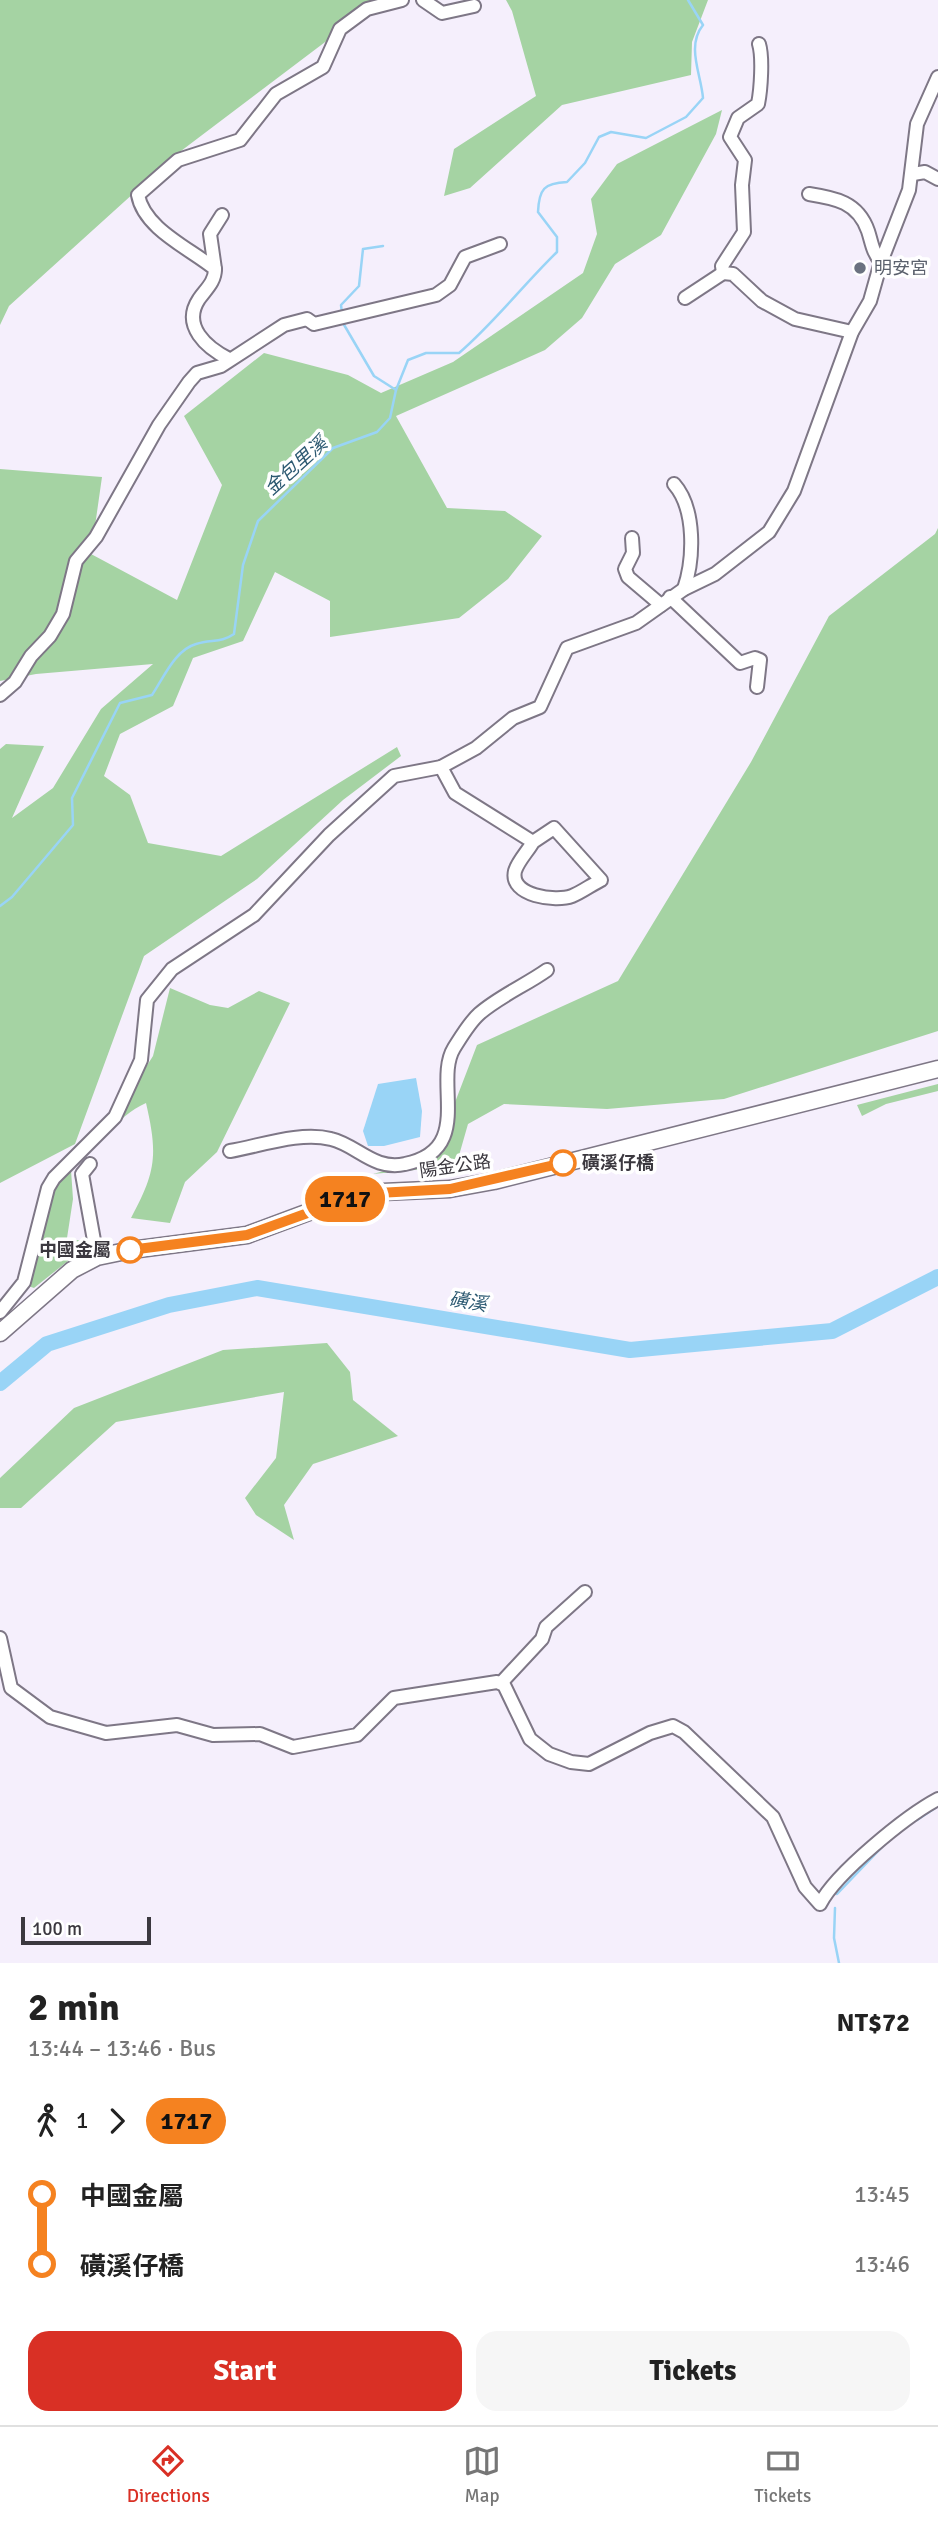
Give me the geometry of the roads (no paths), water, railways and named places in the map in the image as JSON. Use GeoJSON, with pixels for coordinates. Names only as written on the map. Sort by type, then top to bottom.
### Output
{"type":"FeatureCollection","features":[{"type":"Feature","properties":{"kind":"main road","name":"陽金公路"},"geometry":{"type":"LineString","coordinates":[[0,1334],[72,1270],[97,1258],[131,1250],[247,1235],[360,1194],[450,1189],[494,1181],[938,1069]]}},
{"type":"Feature","properties":{"kind":"street"},"geometry":{"type":"LineString","coordinates":[[215,270],[155,225],[142,210],[138,195],[178,160],[240,140],[276,94],[323,67],[340,29],[367,9],[402,0]]}},
{"type":"Feature","properties":{"kind":"street"},"geometry":{"type":"LineString","coordinates":[[423,0],[442,13],[474,6]]}},
{"type":"Feature","properties":{"kind":"street"},"geometry":{"type":"LineString","coordinates":[[723,274],[722,266],[744,232],[742,185],[745,160],[730,138],[738,118],[758,104],[759,74],[764,60],[759,44]]}},
{"type":"Feature","properties":{"kind":"street"},"geometry":{"type":"LineString","coordinates":[[0,1312],[24,1282],[47,1188],[109,1125],[130,1086],[145,1040],[147,1000],[158,984],[191,956],[254,915],[329,835],[394,776],[441,767],[476,748],[513,718],[540,707],[567,648],[636,623],[684,589],[715,574],[769,532],[794,491],[852,332],[870,301],[912,174],[917,124],[938,77]]}},
{"type":"Feature","properties":{"kind":"street"},"geometry":{"type":"LineString","coordinates":[[912,174],[925,172],[938,179]]}},
{"type":"Feature","properties":{"kind":"street"},"geometry":{"type":"LineString","coordinates":[[809,194],[847,201],[863,221],[872,250],[881,262]]}},
{"type":"Feature","properties":{"kind":"street"},"geometry":{"type":"LineString","coordinates":[[222,215],[210,234],[215,276],[197,302],[193,323],[206,347],[229,359]]}},
{"type":"Feature","properties":{"kind":"street"},"geometry":{"type":"LineString","coordinates":[[0,695],[15,682],[64,614],[76,561],[115,506],[159,425],[197,373],[221,366],[262,337],[297,319],[307,318],[314,324],[446,291],[465,257],[500,244]]}},
{"type":"Feature","properties":{"kind":"street"},"geometry":{"type":"LineString","coordinates":[[685,298],[723,274],[733,274],[762,301],[794,319],[852,332]]}},
{"type":"Feature","properties":{"kind":"street"},"geometry":{"type":"LineString","coordinates":[[674,484],[681,492],[692,529],[689,547],[690,570],[684,589]]}},
{"type":"Feature","properties":{"kind":"street"},"geometry":{"type":"LineString","coordinates":[[632,538],[634,553],[625,569],[628,577],[666,601],[740,663],[755,658],[760,660],[757,687]]}},
{"type":"Feature","properties":{"kind":"street"},"geometry":{"type":"LineString","coordinates":[[441,767],[454,793],[533,842]]}},
{"type":"Feature","properties":{"kind":"street"},"geometry":{"type":"LineString","coordinates":[[554,828],[601,880],[569,898],[536,896],[520,888],[515,881],[515,870],[533,842],[554,828]]}},
{"type":"Feature","properties":{"kind":"street"},"geometry":{"type":"LineString","coordinates":[[230,1151],[310,1137],[332,1139],[387,1165],[421,1159],[435,1149],[443,1136],[450,1104],[447,1068],[451,1052],[466,1029],[479,1014],[547,971]]}},
{"type":"Feature","properties":{"kind":"street"},"geometry":{"type":"LineString","coordinates":[[90,1164],[82,1174],[97,1258]]}},
{"type":"Feature","properties":{"kind":"street"},"geometry":{"type":"LineString","coordinates":[[0,1638],[11,1688],[50,1717],[106,1733],[177,1725],[213,1735],[260,1734],[286,1745],[305,1746],[358,1735],[394,1698],[501,1683],[542,1639],[546,1628],[586,1592]]}},
{"type":"Feature","properties":{"kind":"street"},"geometry":{"type":"LineString","coordinates":[[501,1683],[530,1739],[549,1754],[571,1762],[589,1764],[650,1733],[673,1726],[684,1732],[773,1816],[805,1887],[820,1904],[862,1858],[898,1827],[938,1799]]}},
{"type":"Feature","properties":{"kind":"water"},"geometry":{"type":"Polygon","coordinates":[[[416,1078],[422,1111],[420,1137],[384,1146],[368,1146],[363,1131],[378,1084],[416,1078]]]}},
{"type":"Feature","properties":{"kind":"waterway","name":"金包里溪"},"geometry":{"type":"LineString","coordinates":[[0,906],[12,897],[73,825],[72,798],[120,703],[152,695],[171,665],[189,647],[225,639],[234,634],[243,565],[258,521],[333,448],[377,432],[390,418],[396,390],[408,360],[426,353],[459,353],[557,252],[557,237],[538,212],[544,189],[553,184],[567,182],[585,163],[599,137],[611,132],[646,138],[686,117],[703,98],[695,51],[698,33],[703,25],[688,0]]}},
{"type":"Feature","properties":{"kind":"waterway"},"geometry":{"type":"LineString","coordinates":[[342,313],[341,305],[359,286],[363,249],[383,246]]}},
{"type":"Feature","properties":{"kind":"waterway"},"geometry":{"type":"LineString","coordinates":[[343,323],[374,376],[396,390]]}},
{"type":"Feature","properties":{"kind":"waterway","name":"磺溪"},"geometry":{"type":"LineString","coordinates":[[0,1383],[47,1344],[169,1305],[257,1288],[630,1350],[832,1331],[938,1277]]}},
{"type":"Feature","properties":{"kind":"waterway"},"geometry":{"type":"LineString","coordinates":[[917,1820],[938,1806]]}},
{"type":"Feature","properties":{"kind":"waterway"},"geometry":{"type":"LineString","coordinates":[[837,1894],[882,1847]]}},
{"type":"Feature","properties":{"kind":"waterway"},"geometry":{"type":"LineString","coordinates":[[835,1908],[834,1938],[839,1963]]}},
{"type":"Feature","properties":{"kind":"place","name":"明安宮"},"geometry":{"type":"Point","coordinates":[860,268]}},
{"type":"Feature","properties":{"kind":"place","name":"磺溪仔橋"},"geometry":{"type":"Point","coordinates":[563,1163]}},
{"type":"Feature","properties":{"kind":"place","name":"中國金屬"},"geometry":{"type":"Point","coordinates":[130,1250]}}]}
